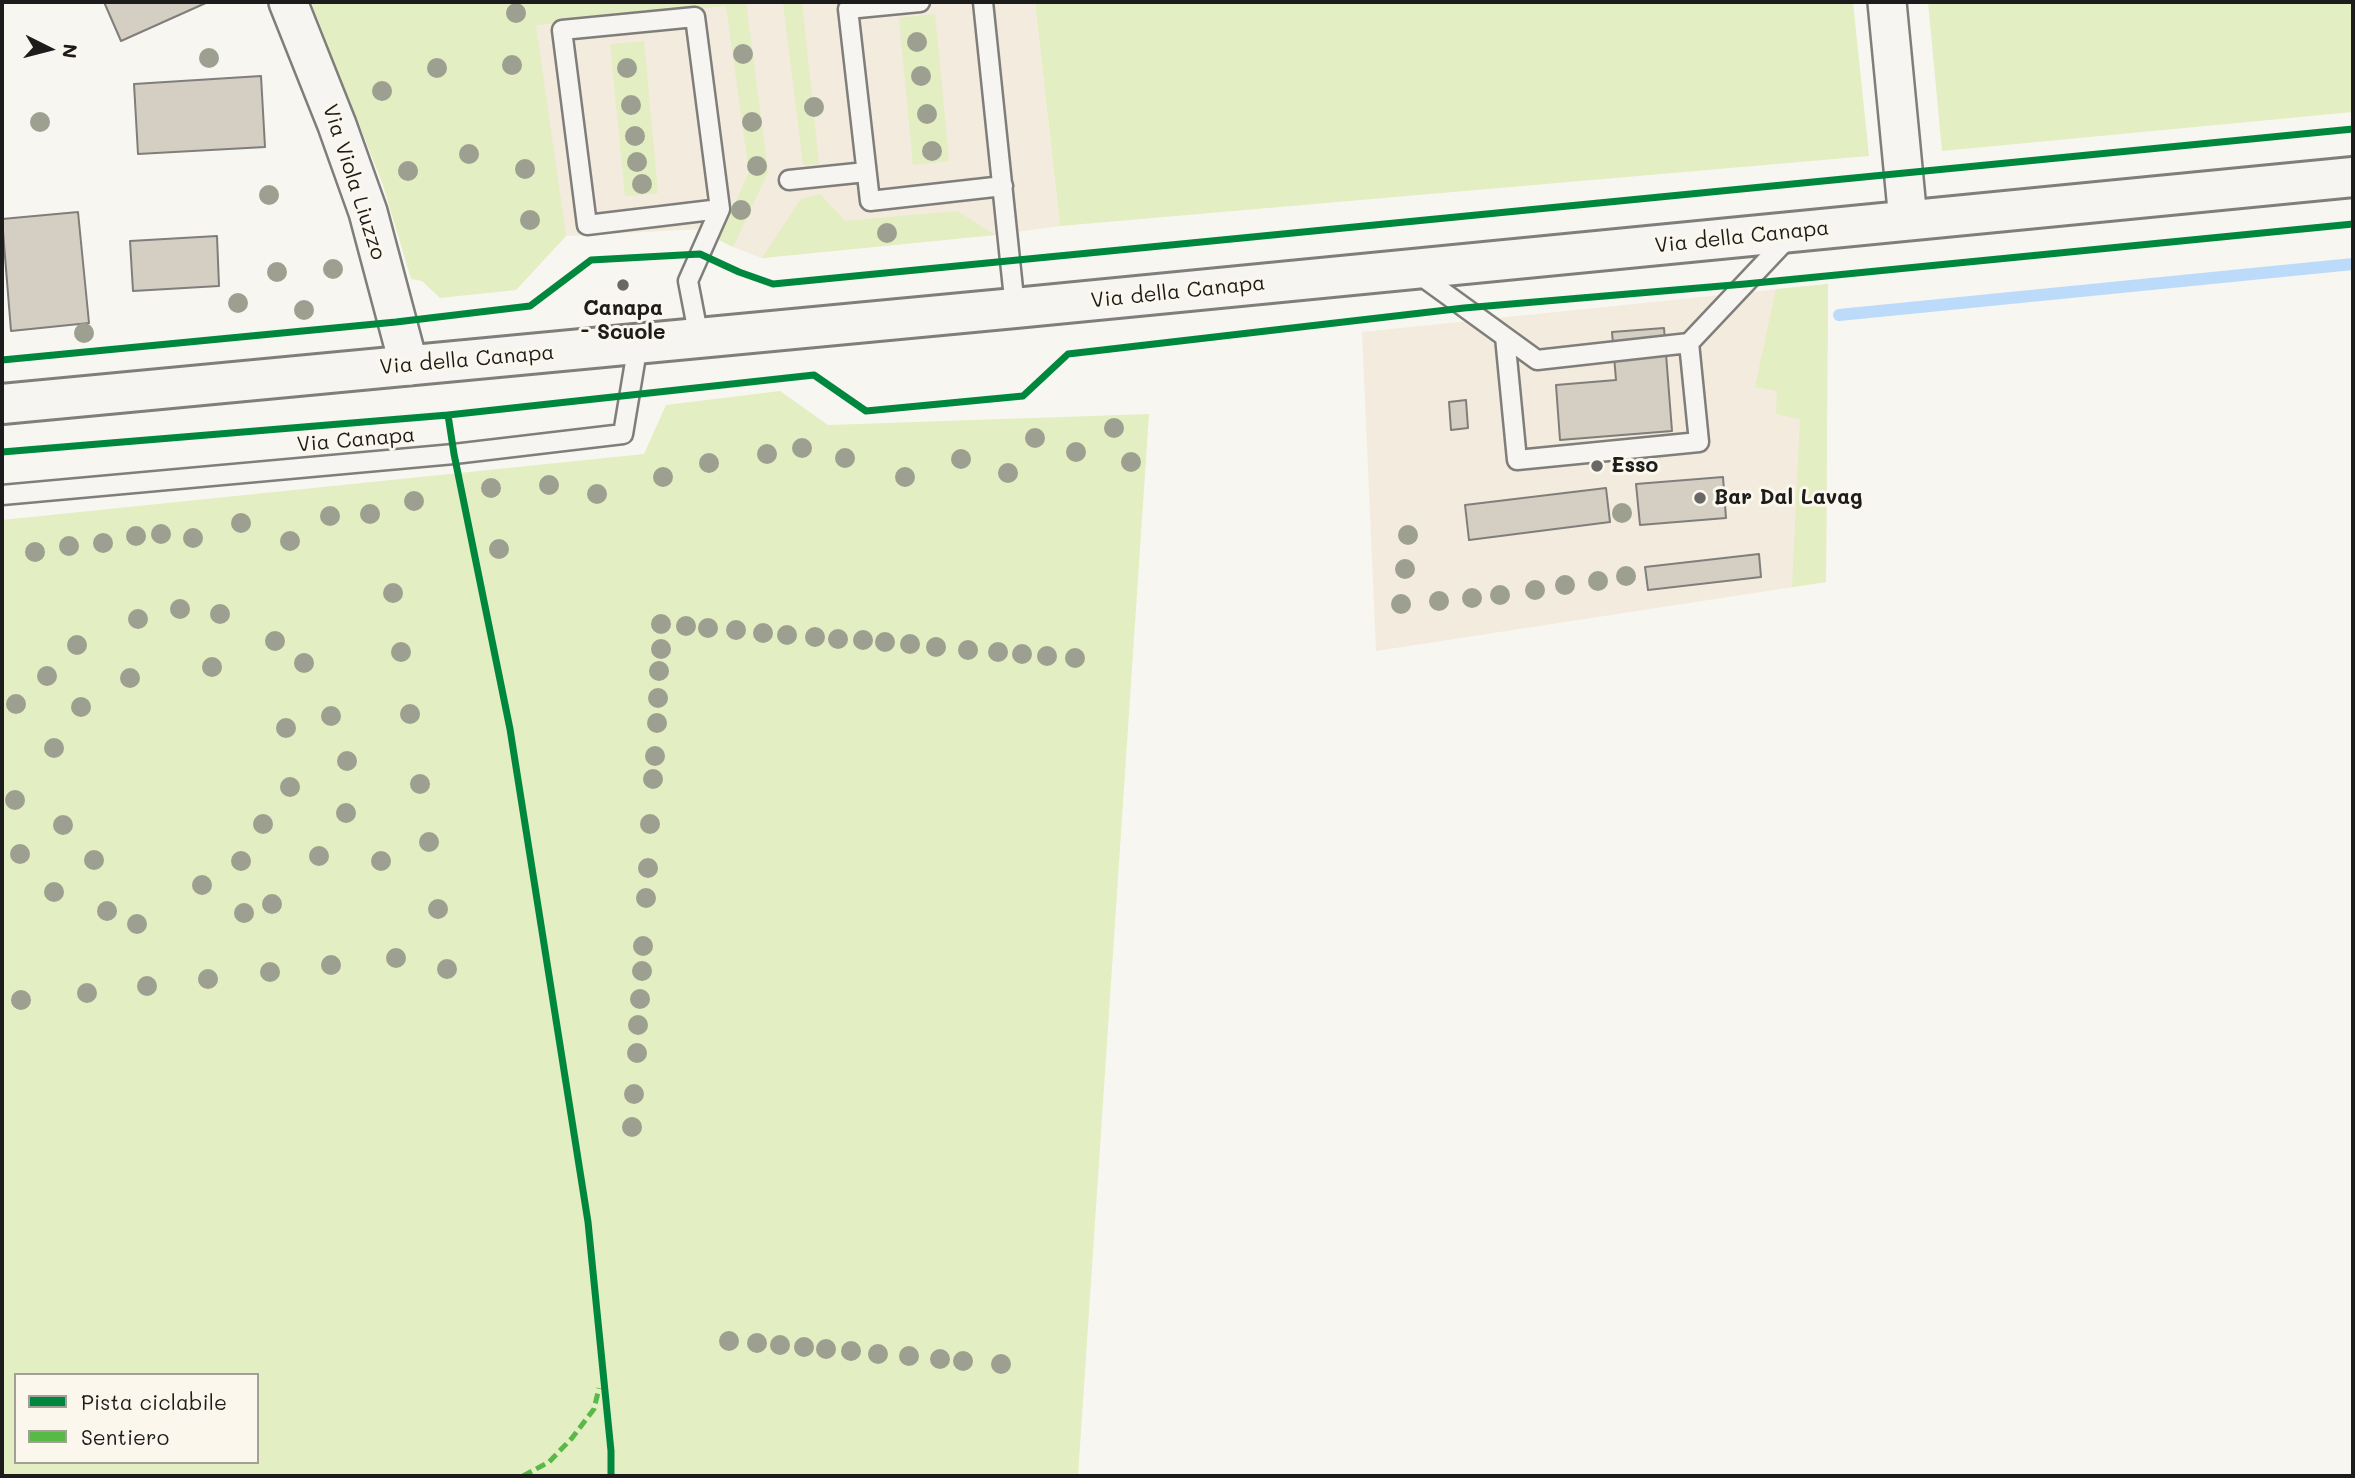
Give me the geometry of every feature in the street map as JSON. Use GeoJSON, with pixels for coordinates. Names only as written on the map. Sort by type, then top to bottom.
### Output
{"type":"FeatureCollection","features":[{"type":"Feature","properties":{"kind":"street","name":"Via Viola Liuzzo"},"geometry":{"type":"LineString","coordinates":[[288,2],[368,212],[409,366]]}},
{"type":"Feature","properties":{"kind":"street"},"geometry":{"type":"LineString","coordinates":[[1887,2],[1908,220]]}},
{"type":"Feature","properties":{"kind":"street","name":"Via della Canapa"},"geometry":{"type":"LineString","coordinates":[[2,404],[2353,177]]}},
{"type":"Feature","properties":{"kind":"lane"},"geometry":{"type":"LineString","coordinates":[[920,2],[848,9],[870,201],[1003,186]]}},
{"type":"Feature","properties":{"kind":"lane"},"geometry":{"type":"LineString","coordinates":[[983,2],[1015,308]]}},
{"type":"Feature","properties":{"kind":"lane"},"geometry":{"type":"LineString","coordinates":[[698,338],[688,281],[720,209],[695,17],[562,30],[587,225],[720,209]]}},
{"type":"Feature","properties":{"kind":"lane"},"geometry":{"type":"LineString","coordinates":[[789,180],[866,172]]}},
{"type":"Feature","properties":{"kind":"lane"},"geometry":{"type":"LineString","coordinates":[[1411,269],[1537,360],[1689,343],[1794,232]]}},
{"type":"Feature","properties":{"kind":"lane"},"geometry":{"type":"LineString","coordinates":[[1505,337],[1517,460],[1699,442],[1689,343]]}},
{"type":"Feature","properties":{"kind":"lane","name":"Via Canapa"},"geometry":{"type":"LineString","coordinates":[[2,495],[454,454],[623,434],[638,344]]}},
{"type":"Feature","properties":{"kind":"path"},"geometry":{"type":"LineString","coordinates":[[454,454],[510,729],[588,1222],[611,1451],[611,1476]]}},
{"type":"Feature","properties":{"kind":"shaded area"},"geometry":{"type":"Polygon","coordinates":[[[492,2],[1035,2],[1060,226],[762,258],[733,247],[703,229],[566,236],[516,290],[492,2]]]}},
{"type":"Feature","properties":{"kind":"shaded area","name":"Esso"},"geometry":{"type":"Polygon","coordinates":[[[1828,284],[1826,582],[1376,651],[1362,332],[1828,284]]]}},
{"type":"Feature","properties":{"kind":"green space"},"geometry":{"type":"Polygon","coordinates":[[[311,2],[746,2],[768,172],[733,247],[719,240],[749,172],[726,6],[536,25],[566,236],[516,290],[440,298],[422,281],[411,279],[383,185],[311,2]]]}},
{"type":"Feature","properties":{"kind":"green space"},"geometry":{"type":"Polygon","coordinates":[[[783,2],[802,2],[819,164],[803,165],[783,2]]]}},
{"type":"Feature","properties":{"kind":"green space"},"geometry":{"type":"Polygon","coordinates":[[[1035,2],[1853,2],[1869,156],[1060,226],[1035,2]]]}},
{"type":"Feature","properties":{"kind":"green space"},"geometry":{"type":"Polygon","coordinates":[[[1928,2],[2353,2],[2353,112],[1942,151],[1928,2]]]}},
{"type":"Feature","properties":{"kind":"green space"},"geometry":{"type":"Polygon","coordinates":[[[935,14],[949,161],[913,165],[899,18],[935,14]]]}},
{"type":"Feature","properties":{"kind":"green space"},"geometry":{"type":"Polygon","coordinates":[[[644,41],[658,193],[625,196],[610,44],[644,41]]]}},
{"type":"Feature","properties":{"kind":"green space"},"geometry":{"type":"Polygon","coordinates":[[[820,194],[845,221],[957,211],[995,235],[762,258],[801,199],[820,194]]]}},
{"type":"Feature","properties":{"kind":"green space"},"geometry":{"type":"Polygon","coordinates":[[[1828,284],[1826,582],[1792,587],[1800,419],[1776,414],[1777,391],[1755,387],[1776,289],[1828,284]]]}},
{"type":"Feature","properties":{"kind":"green space"},"geometry":{"type":"Polygon","coordinates":[[[780,391],[828,425],[1149,414],[1078,1476],[2,1476],[2,520],[644,454],[666,405],[780,391]]]}},
{"type":"Feature","properties":{"kind":"building"},"geometry":{"type":"Polygon","coordinates":[[[104,2],[208,2],[121,41],[104,2]]]}},
{"type":"Feature","properties":{"kind":"building"},"geometry":{"type":"Polygon","coordinates":[[[261,76],[265,147],[138,154],[134,84],[261,76]]]}},
{"type":"Feature","properties":{"kind":"building"},"geometry":{"type":"Polygon","coordinates":[[[78,212],[89,323],[11,331],[2,219],[78,212]]]}},
{"type":"Feature","properties":{"kind":"building"},"geometry":{"type":"Polygon","coordinates":[[[217,236],[219,286],[133,291],[130,241],[217,236]]]}},
{"type":"Feature","properties":{"kind":"building"},"geometry":{"type":"Polygon","coordinates":[[[1664,328],[1672,431],[1560,440],[1556,385],[1616,380],[1612,332],[1664,328]]]}},
{"type":"Feature","properties":{"kind":"building"},"geometry":{"type":"Polygon","coordinates":[[[1466,400],[1468,428],[1451,430],[1449,402],[1466,400]]]}},
{"type":"Feature","properties":{"kind":"building"},"geometry":{"type":"Polygon","coordinates":[[[1723,477],[1726,518],[1640,525],[1636,484],[1723,477]]]}},
{"type":"Feature","properties":{"kind":"building"},"geometry":{"type":"Polygon","coordinates":[[[1606,488],[1610,522],[1469,540],[1465,505],[1606,488]]]}},
{"type":"Feature","properties":{"kind":"building"},"geometry":{"type":"Polygon","coordinates":[[[1759,554],[1761,577],[1648,590],[1645,567],[1759,554]]]}},
{"type":"Feature","properties":{"kind":"waterway"},"geometry":{"type":"LineString","coordinates":[[1839,315],[2353,264]]}},
{"type":"Feature","properties":{"kind":"marked path"},"geometry":{"type":"LineString","coordinates":[[523,1476],[549,1462],[572,1438],[594,1409],[599,1388]]}},
{"type":"Feature","properties":{"kind":"cycle path"},"geometry":{"type":"LineString","coordinates":[[2,360],[396,322],[530,306],[591,260],[700,254],[773,284],[2353,129]]}},
{"type":"Feature","properties":{"kind":"cycle path"},"geometry":{"type":"LineString","coordinates":[[2,452],[448,415],[814,375],[866,411],[1023,396],[1068,354],[1464,308],[1745,284],[2353,224]]}},
{"type":"Feature","properties":{"kind":"cycle path"},"geometry":{"type":"LineString","coordinates":[[448,415],[510,729],[588,1222],[611,1451],[611,1476]]}},
{"type":"Feature","properties":{"kind":"place","name":"Canapa - Scuole"},"geometry":{"type":"Point","coordinates":[623,285]}},
{"type":"Feature","properties":{"kind":"place","name":"Esso"},"geometry":{"type":"Point","coordinates":[1597,466]}},
{"type":"Feature","properties":{"kind":"place","name":"Bar Dal Lavag"},"geometry":{"type":"Point","coordinates":[1700,498]}}]}
